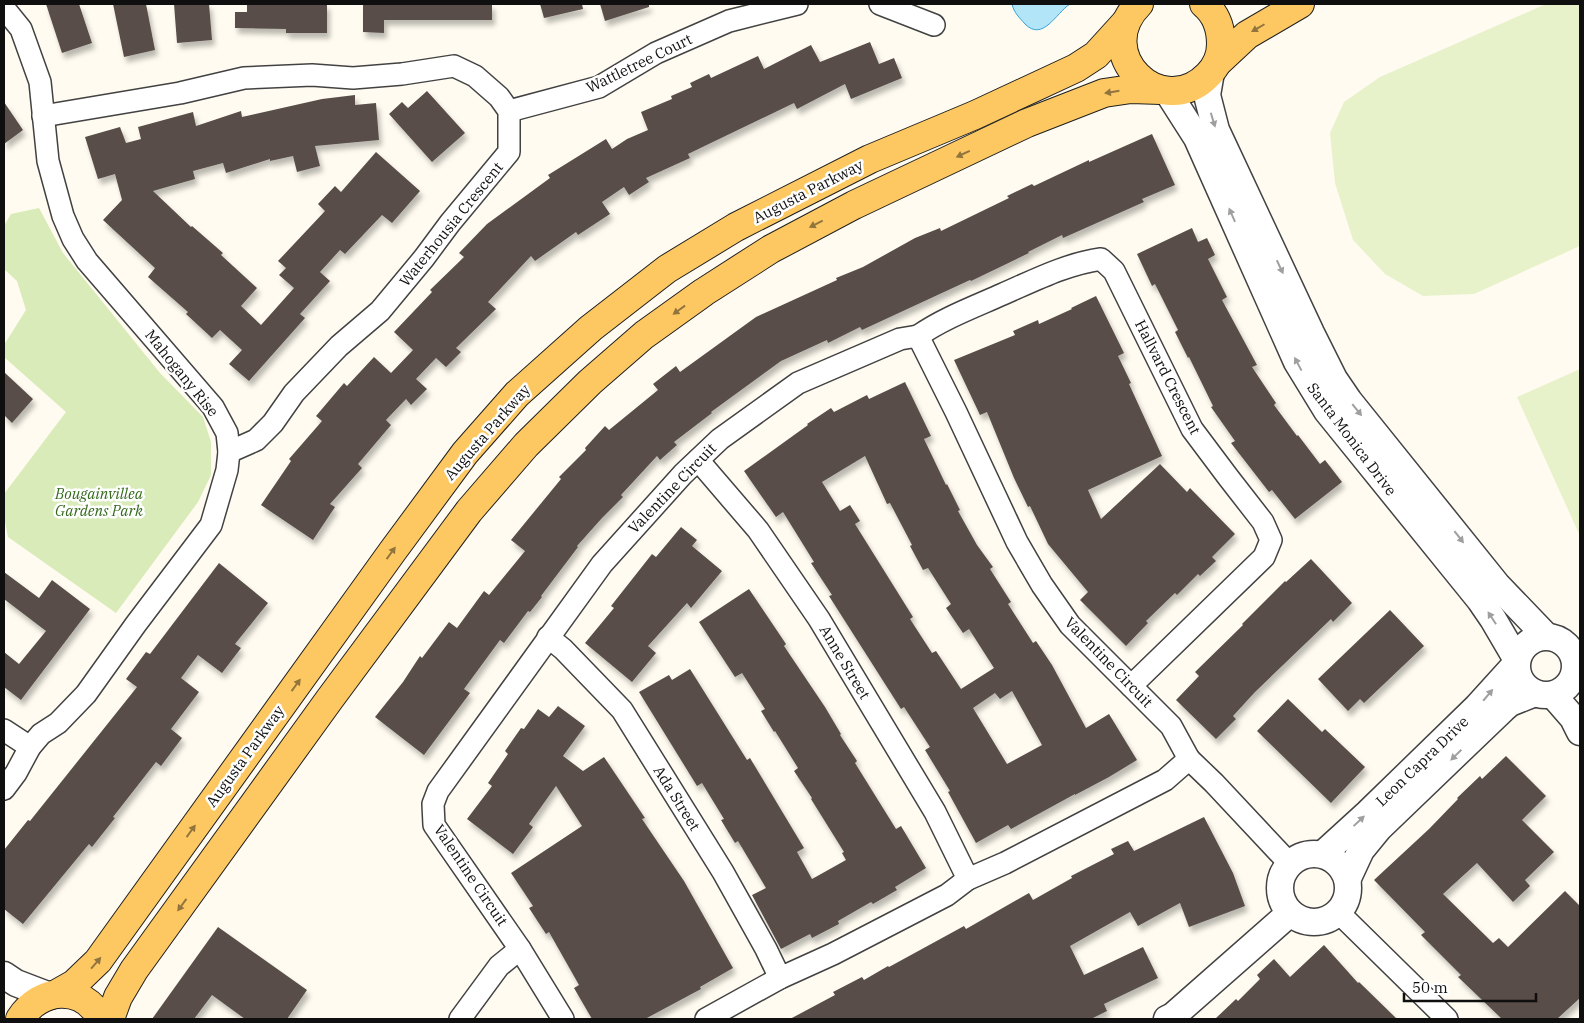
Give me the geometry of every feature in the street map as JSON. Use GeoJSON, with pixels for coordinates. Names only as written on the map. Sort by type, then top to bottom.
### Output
{"type":"FeatureCollection","features":[{"type":"Feature","properties":{"kind":"main road"},"geometry":{"type":"LineString","coordinates":[[1204,4],[1216,20],[1221,34],[1221,49],[1214,67]]}},
{"type":"Feature","properties":{"kind":"main road"},"geometry":{"type":"LineString","coordinates":[[110,1019],[118,997],[134,970],[347,676],[469,512],[526,445],[590,382],[644,335],[704,292],[771,249],[845,209],[1027,124],[1104,93],[1131,89],[1179,91],[1192,87],[1202,81],[1248,35],[1300,4]]}},
{"type":"Feature","properties":{"kind":"main road"},"geometry":{"type":"LineString","coordinates":[[1130,12],[1122,36],[1123,51],[1128,64],[1136,76],[1148,85],[1164,90]]}},
{"type":"Feature","properties":{"kind":"main road","name":"Augusta Parkway"},"geometry":{"type":"LineString","coordinates":[[20,1019],[29,1008],[74,984],[98,961],[465,453],[517,394],[591,328],[667,268],[736,227],[870,158],[975,115],[1076,68],[1096,54],[1130,12]]}},
{"type":"Feature","properties":{"kind":"main road"},"geometry":{"type":"LineString","coordinates":[[54,995],[77,995],[87,1001],[101,1019]]}},
{"type":"Feature","properties":{"kind":"street","name":"Wattletree Court"},"geometry":{"type":"LineString","coordinates":[[510,111],[599,87],[656,53],[729,21],[797,4]]}},
{"type":"Feature","properties":{"kind":"street"},"geometry":{"type":"LineString","coordinates":[[880,4],[934,25]]}},
{"type":"Feature","properties":{"kind":"street","name":"Mahogany Rise"},"geometry":{"type":"LineString","coordinates":[[4,8],[21,29],[40,82],[48,161],[63,216],[73,239],[88,261],[214,407],[227,433],[229,452],[227,470],[211,525],[86,694],[58,722],[41,734],[30,747],[4,790]]}},
{"type":"Feature","properties":{"kind":"street"},"geometry":{"type":"LineString","coordinates":[[43,116],[180,93],[244,78],[312,74],[353,78],[402,74],[454,66],[474,76],[499,97],[510,111]]}},
{"type":"Feature","properties":{"kind":"street","name":"Santa Monica Drive"},"geometry":{"type":"LineString","coordinates":[[1214,67],[1207,94],[1216,130],[1334,379],[1355,408],[1497,585],[1561,636]]}},
{"type":"Feature","properties":{"kind":"street","name":"Santa Monica Drive"},"geometry":{"type":"LineString","coordinates":[[1164,90],[1197,138],[1297,362],[1310,385],[1327,411],[1480,600],[1494,619],[1516,662]]}},
{"type":"Feature","properties":{"kind":"street","name":"Waterhousia Crescent"},"geometry":{"type":"LineString","coordinates":[[229,452],[256,440],[273,423],[294,393],[339,346],[380,311],[424,258],[450,223],[509,152],[510,111]]}},
{"type":"Feature","properties":{"kind":"street","name":"Hallvard Crescent"},"geometry":{"type":"LineString","coordinates":[[918,336],[938,322],[1056,271],[1101,259],[1114,271],[1192,429],[1264,522],[1271,540],[1264,557],[1131,686]]}},
{"type":"Feature","properties":{"kind":"street","name":"Valentine Circuit"},"geometry":{"type":"LineString","coordinates":[[563,1019],[520,949],[434,825],[433,804],[438,791],[602,564],[683,474],[720,438],[798,383],[900,339],[918,336],[1017,542],[1042,585],[1070,625],[1172,726],[1189,759],[1289,863]]}},
{"type":"Feature","properties":{"kind":"street","name":"Anne Street"},"geometry":{"type":"LineString","coordinates":[[698,460],[758,530],[819,620],[935,812],[968,880]]}},
{"type":"Feature","properties":{"kind":"street"},"geometry":{"type":"LineString","coordinates":[[1544,694],[1561,691],[1578,674],[1571,650],[1561,636],[1536,638],[1527,643],[1520,650],[1516,662],[1517,673],[1527,688],[1544,694],[1573,718],[1580,732]]}},
{"type":"Feature","properties":{"kind":"street","name":"Ada Street"},"geometry":{"type":"LineString","coordinates":[[548,637],[563,649],[622,710],[723,872],[780,978]]}},
{"type":"Feature","properties":{"kind":"street","name":"Leon Capra Drive"},"geometry":{"type":"LineString","coordinates":[[1323,854],[1477,707],[1516,662]]}},
{"type":"Feature","properties":{"kind":"street","name":"Leon Capra Drive"},"geometry":{"type":"LineString","coordinates":[[1348,878],[1361,850],[1380,828],[1503,709],[1520,698],[1544,694]]}},
{"type":"Feature","properties":{"kind":"street"},"geometry":{"type":"LineString","coordinates":[[4,730],[30,747]]}},
{"type":"Feature","properties":{"kind":"street"},"geometry":{"type":"LineString","coordinates":[[706,1019],[780,978],[833,954],[947,895],[968,880],[1005,863],[1164,780],[1189,759]]}},
{"type":"Feature","properties":{"kind":"street"},"geometry":{"type":"LineString","coordinates":[[1305,854],[1323,854],[1339,863],[1348,878],[1348,897],[1339,912],[1324,922],[1306,922],[1290,913],[1282,902],[1280,888],[1282,875],[1289,863],[1305,854]]}},
{"type":"Feature","properties":{"kind":"street"},"geometry":{"type":"LineString","coordinates":[[1339,912],[1446,1019]]}},
{"type":"Feature","properties":{"kind":"street"},"geometry":{"type":"LineString","coordinates":[[1167,1019],[1173,1016],[1290,913]]}},
{"type":"Feature","properties":{"kind":"street"},"geometry":{"type":"LineString","coordinates":[[460,1019],[499,966],[520,949]]}},
{"type":"Feature","properties":{"kind":"street"},"geometry":{"type":"LineString","coordinates":[[4,975],[24,986],[54,995]]}},
{"type":"Feature","properties":{"kind":"green space"},"geometry":{"type":"Polygon","coordinates":[[[1546,4],[1580,4],[1580,246],[1474,294],[1423,296],[1385,274],[1353,240],[1335,183],[1330,133],[1344,102],[1380,77],[1546,4]]]}},
{"type":"Feature","properties":{"kind":"green space","name":"Bougainvillea Gardens Park"},"geometry":{"type":"Polygon","coordinates":[[[39,208],[63,253],[160,373],[203,417],[211,442],[211,475],[198,502],[116,613],[8,537],[4,517],[4,494],[66,412],[4,357],[4,345],[26,310],[17,281],[4,269],[4,226],[11,214],[39,208]]]}},
{"type":"Feature","properties":{"kind":"green space"},"geometry":{"type":"Polygon","coordinates":[[[1580,369],[1580,536],[1517,397],[1580,369]]]}},
{"type":"Feature","properties":{"kind":"water"},"geometry":{"type":"Polygon","coordinates":[[[1012,4],[1070,4],[1049,24],[1038,30],[1032,29],[1025,24],[1015,12],[1012,4]]]}},
{"type":"Feature","properties":{"kind":"building"},"geometry":{"type":"Polygon","coordinates":[[[46,4],[79,4],[92,43],[62,53],[46,4]]]}},
{"type":"Feature","properties":{"kind":"building"},"geometry":{"type":"Polygon","coordinates":[[[113,4],[146,4],[155,50],[124,57],[113,4]]]}},
{"type":"Feature","properties":{"kind":"building"},"geometry":{"type":"Polygon","coordinates":[[[174,4],[209,4],[212,40],[177,43],[174,4]]]}},
{"type":"Feature","properties":{"kind":"building"},"geometry":{"type":"Polygon","coordinates":[[[247,4],[327,4],[327,33],[286,33],[286,29],[235,28],[235,12],[247,12],[247,4]]]}},
{"type":"Feature","properties":{"kind":"building"},"geometry":{"type":"Polygon","coordinates":[[[363,4],[492,4],[492,20],[384,20],[384,33],[363,32],[363,4]]]}},
{"type":"Feature","properties":{"kind":"building"},"geometry":{"type":"Polygon","coordinates":[[[540,4],[582,4],[583,9],[544,18],[540,4]]]}},
{"type":"Feature","properties":{"kind":"building"},"geometry":{"type":"Polygon","coordinates":[[[600,4],[649,4],[649,7],[605,21],[600,4]]]}},
{"type":"Feature","properties":{"kind":"building"},"geometry":{"type":"Polygon","coordinates":[[[870,42],[879,64],[894,58],[902,78],[851,99],[845,84],[797,109],[794,103],[688,154],[690,158],[646,178],[649,182],[629,195],[624,187],[602,202],[610,214],[578,235],[576,232],[535,261],[531,256],[488,302],[496,309],[456,348],[461,352],[446,367],[436,358],[416,379],[427,389],[411,405],[406,399],[386,420],[391,425],[358,464],[362,468],[330,504],[335,507],[313,540],[261,505],[291,461],[289,459],[322,421],[316,416],[344,383],[347,386],[374,357],[391,373],[413,350],[394,332],[432,292],[430,290],[464,257],[459,253],[487,224],[550,178],[548,175],[606,139],[612,149],[627,139],[648,130],[641,112],[672,99],[671,96],[692,87],[690,83],[709,74],[711,78],[758,56],[764,69],[811,45],[820,62],[870,42]]]}},
{"type":"Feature","properties":{"kind":"building"},"geometry":{"type":"Polygon","coordinates":[[[427,91],[465,133],[432,162],[389,114],[402,102],[408,108],[427,91]]]}},
{"type":"Feature","properties":{"kind":"building"},"geometry":{"type":"Polygon","coordinates":[[[355,95],[355,105],[376,103],[379,140],[315,146],[320,166],[297,172],[293,156],[270,161],[270,159],[226,173],[223,163],[193,171],[195,179],[153,191],[191,227],[223,253],[221,255],[257,288],[241,306],[261,325],[294,288],[279,275],[286,268],[278,261],[325,211],[318,204],[335,186],[341,192],[376,152],[420,191],[392,223],[382,215],[345,254],[340,250],[320,272],[330,281],[300,314],[305,318],[249,381],[229,364],[242,350],[220,330],[212,338],[186,314],[188,312],[148,277],[155,268],[103,220],[122,200],[115,174],[98,179],[85,137],[120,127],[126,143],[141,139],[138,127],[193,112],[196,126],[241,111],[242,117],[322,99],[355,95]]]}},
{"type":"Feature","properties":{"kind":"building"},"geometry":{"type":"Polygon","coordinates":[[[4,102],[23,130],[4,144],[4,102]]]}},
{"type":"Feature","properties":{"kind":"building"},"geometry":{"type":"Polygon","coordinates":[[[1152,134],[1175,185],[1142,199],[1144,202],[1063,238],[1062,235],[971,281],[862,330],[860,327],[828,343],[827,340],[781,361],[711,412],[674,442],[677,445],[660,460],[657,456],[621,495],[623,497],[577,546],[542,597],[530,612],[528,611],[504,643],[500,640],[464,689],[470,693],[424,755],[375,717],[403,682],[420,656],[422,658],[449,622],[457,628],[484,591],[489,595],[525,551],[511,540],[561,479],[559,477],[586,450],[585,448],[605,426],[609,430],[658,390],[653,384],[676,366],[680,372],[756,317],[837,280],[836,278],[863,267],[915,238],[940,228],[941,231],[1009,198],[1007,196],[1032,184],[1034,186],[1089,160],[1089,162],[1152,134]]]}},
{"type":"Feature","properties":{"kind":"building"},"geometry":{"type":"Polygon","coordinates":[[[1192,228],[1198,242],[1207,238],[1215,255],[1208,259],[1227,297],[1222,300],[1257,365],[1252,367],[1276,403],[1274,405],[1320,464],[1325,460],[1342,482],[1295,519],[1272,490],[1269,492],[1231,443],[1235,441],[1211,407],[1213,406],[1175,332],[1178,330],[1155,284],[1152,286],[1137,254],[1192,228]]]}},
{"type":"Feature","properties":{"kind":"building"},"geometry":{"type":"Polygon","coordinates":[[[1096,296],[1124,353],[1118,356],[1162,456],[1088,490],[1101,519],[1160,464],[1187,492],[1190,488],[1235,534],[1212,557],[1216,561],[1200,576],[1198,574],[1177,595],[1175,593],[1146,621],[1148,623],[1126,646],[1080,600],[1088,592],[1048,544],[1014,478],[987,412],[980,415],[954,360],[1015,335],[1013,331],[1038,320],[1039,324],[1096,296]]]}},
{"type":"Feature","properties":{"kind":"building"},"geometry":{"type":"Polygon","coordinates":[[[4,372],[33,399],[12,423],[4,415],[4,372]]]}},
{"type":"Feature","properties":{"kind":"building"},"geometry":{"type":"Polygon","coordinates":[[[905,382],[931,436],[924,439],[960,510],[958,511],[977,545],[993,567],[990,569],[1011,602],[1008,604],[1033,643],[1036,641],[1052,665],[1086,728],[1109,714],[1137,760],[1011,829],[1008,825],[976,843],[948,792],[950,791],[925,750],[930,747],[904,707],[901,709],[829,596],[832,595],[811,563],[814,562],[783,512],[776,517],[744,471],[831,408],[834,412],[867,395],[869,399],[905,382]],[[865,456],[822,482],[840,511],[850,505],[860,521],[855,524],[913,617],[910,619],[932,653],[936,651],[961,689],[994,668],[969,629],[963,633],[946,608],[951,604],[928,568],[923,570],[890,503],[887,504],[865,456]],[[1012,691],[1000,699],[995,693],[973,708],[1007,764],[1042,745],[1012,691]]]}},
{"type":"Feature","properties":{"kind":"building"},"geometry":{"type":"Polygon","coordinates":[[[681,527],[697,540],[692,546],[722,571],[691,608],[687,603],[648,646],[656,653],[632,682],[585,643],[614,608],[611,606],[652,554],[656,557],[681,527]]]}},
{"type":"Feature","properties":{"kind":"building"},"geometry":{"type":"Polygon","coordinates":[[[1311,559],[1352,603],[1333,622],[1331,619],[1255,692],[1233,716],[1236,719],[1216,739],[1176,700],[1199,676],[1195,672],[1285,581],[1311,559]]]}},
{"type":"Feature","properties":{"kind":"building"},"geometry":{"type":"Polygon","coordinates":[[[219,563],[268,603],[235,644],[241,648],[222,673],[198,655],[181,678],[199,692],[171,729],[182,738],[161,766],[156,762],[92,847],[89,844],[23,924],[4,909],[4,850],[28,820],[30,821],[137,687],[126,679],[146,652],[150,654],[219,563]]]}},
{"type":"Feature","properties":{"kind":"building"},"geometry":{"type":"Polygon","coordinates":[[[4,572],[39,598],[52,580],[90,609],[21,700],[4,687],[4,652],[19,664],[46,631],[4,599],[4,572]]]}},
{"type":"Feature","properties":{"kind":"building"},"geometry":{"type":"Polygon","coordinates":[[[749,589],[825,707],[857,761],[855,763],[896,829],[901,826],[926,868],[895,887],[897,890],[838,921],[839,924],[812,938],[810,934],[781,949],[752,895],[766,888],[738,841],[735,843],[721,820],[724,819],[702,783],[697,786],[639,692],[669,675],[672,680],[690,669],[747,760],[750,758],[804,848],[797,852],[812,879],[846,860],[842,853],[844,852],[794,771],[798,768],[761,711],[765,709],[742,673],[735,677],[699,622],[749,589]]]}},
{"type":"Feature","properties":{"kind":"building"},"geometry":{"type":"Polygon","coordinates":[[[1390,610],[1424,646],[1364,703],[1360,699],[1348,711],[1318,679],[1390,610]]]}},
{"type":"Feature","properties":{"kind":"building"},"geometry":{"type":"Polygon","coordinates":[[[1288,699],[1322,732],[1325,729],[1365,767],[1331,803],[1257,731],[1288,699]]]}},
{"type":"Feature","properties":{"kind":"building"},"geometry":{"type":"Polygon","coordinates":[[[558,706],[585,726],[563,756],[583,771],[604,757],[645,818],[642,819],[684,881],[733,968],[700,987],[701,989],[645,1019],[592,1019],[574,988],[579,985],[549,932],[546,934],[529,908],[533,906],[511,873],[582,826],[556,786],[529,824],[533,827],[513,854],[467,819],[492,786],[488,783],[508,754],[505,751],[521,728],[524,729],[538,709],[549,717],[558,706]]]}},
{"type":"Feature","properties":{"kind":"building"},"geometry":{"type":"Polygon","coordinates":[[[1506,756],[1546,796],[1522,820],[1554,852],[1525,880],[1530,886],[1513,902],[1477,863],[1443,894],[1493,943],[1499,938],[1508,947],[1565,891],[1580,906],[1580,998],[1557,1019],[1502,1019],[1458,977],[1461,975],[1421,935],[1425,932],[1374,880],[1429,829],[1480,776],[1482,779],[1506,756]]]}},
{"type":"Feature","properties":{"kind":"building"},"geometry":{"type":"Polygon","coordinates":[[[1204,817],[1233,873],[1245,906],[1189,927],[1180,903],[1138,926],[1130,912],[1070,946],[1084,975],[1143,947],[1158,978],[1104,1004],[1107,1011],[1091,1019],[790,1019],[835,995],[833,992],[862,977],[864,980],[964,926],[966,929],[1029,893],[1033,900],[1072,878],[1071,876],[1114,854],[1111,849],[1128,841],[1134,851],[1204,817]]]}},
{"type":"Feature","properties":{"kind":"building"},"geometry":{"type":"Polygon","coordinates":[[[218,927],[307,990],[287,1019],[245,1019],[212,995],[194,1019],[152,1019],[218,927]]]}},
{"type":"Feature","properties":{"kind":"building"},"geometry":{"type":"Polygon","coordinates":[[[1324,945],[1358,983],[1397,1019],[1215,1019],[1236,999],[1238,1001],[1260,979],[1257,975],[1274,959],[1290,977],[1324,945]]]}}]}
